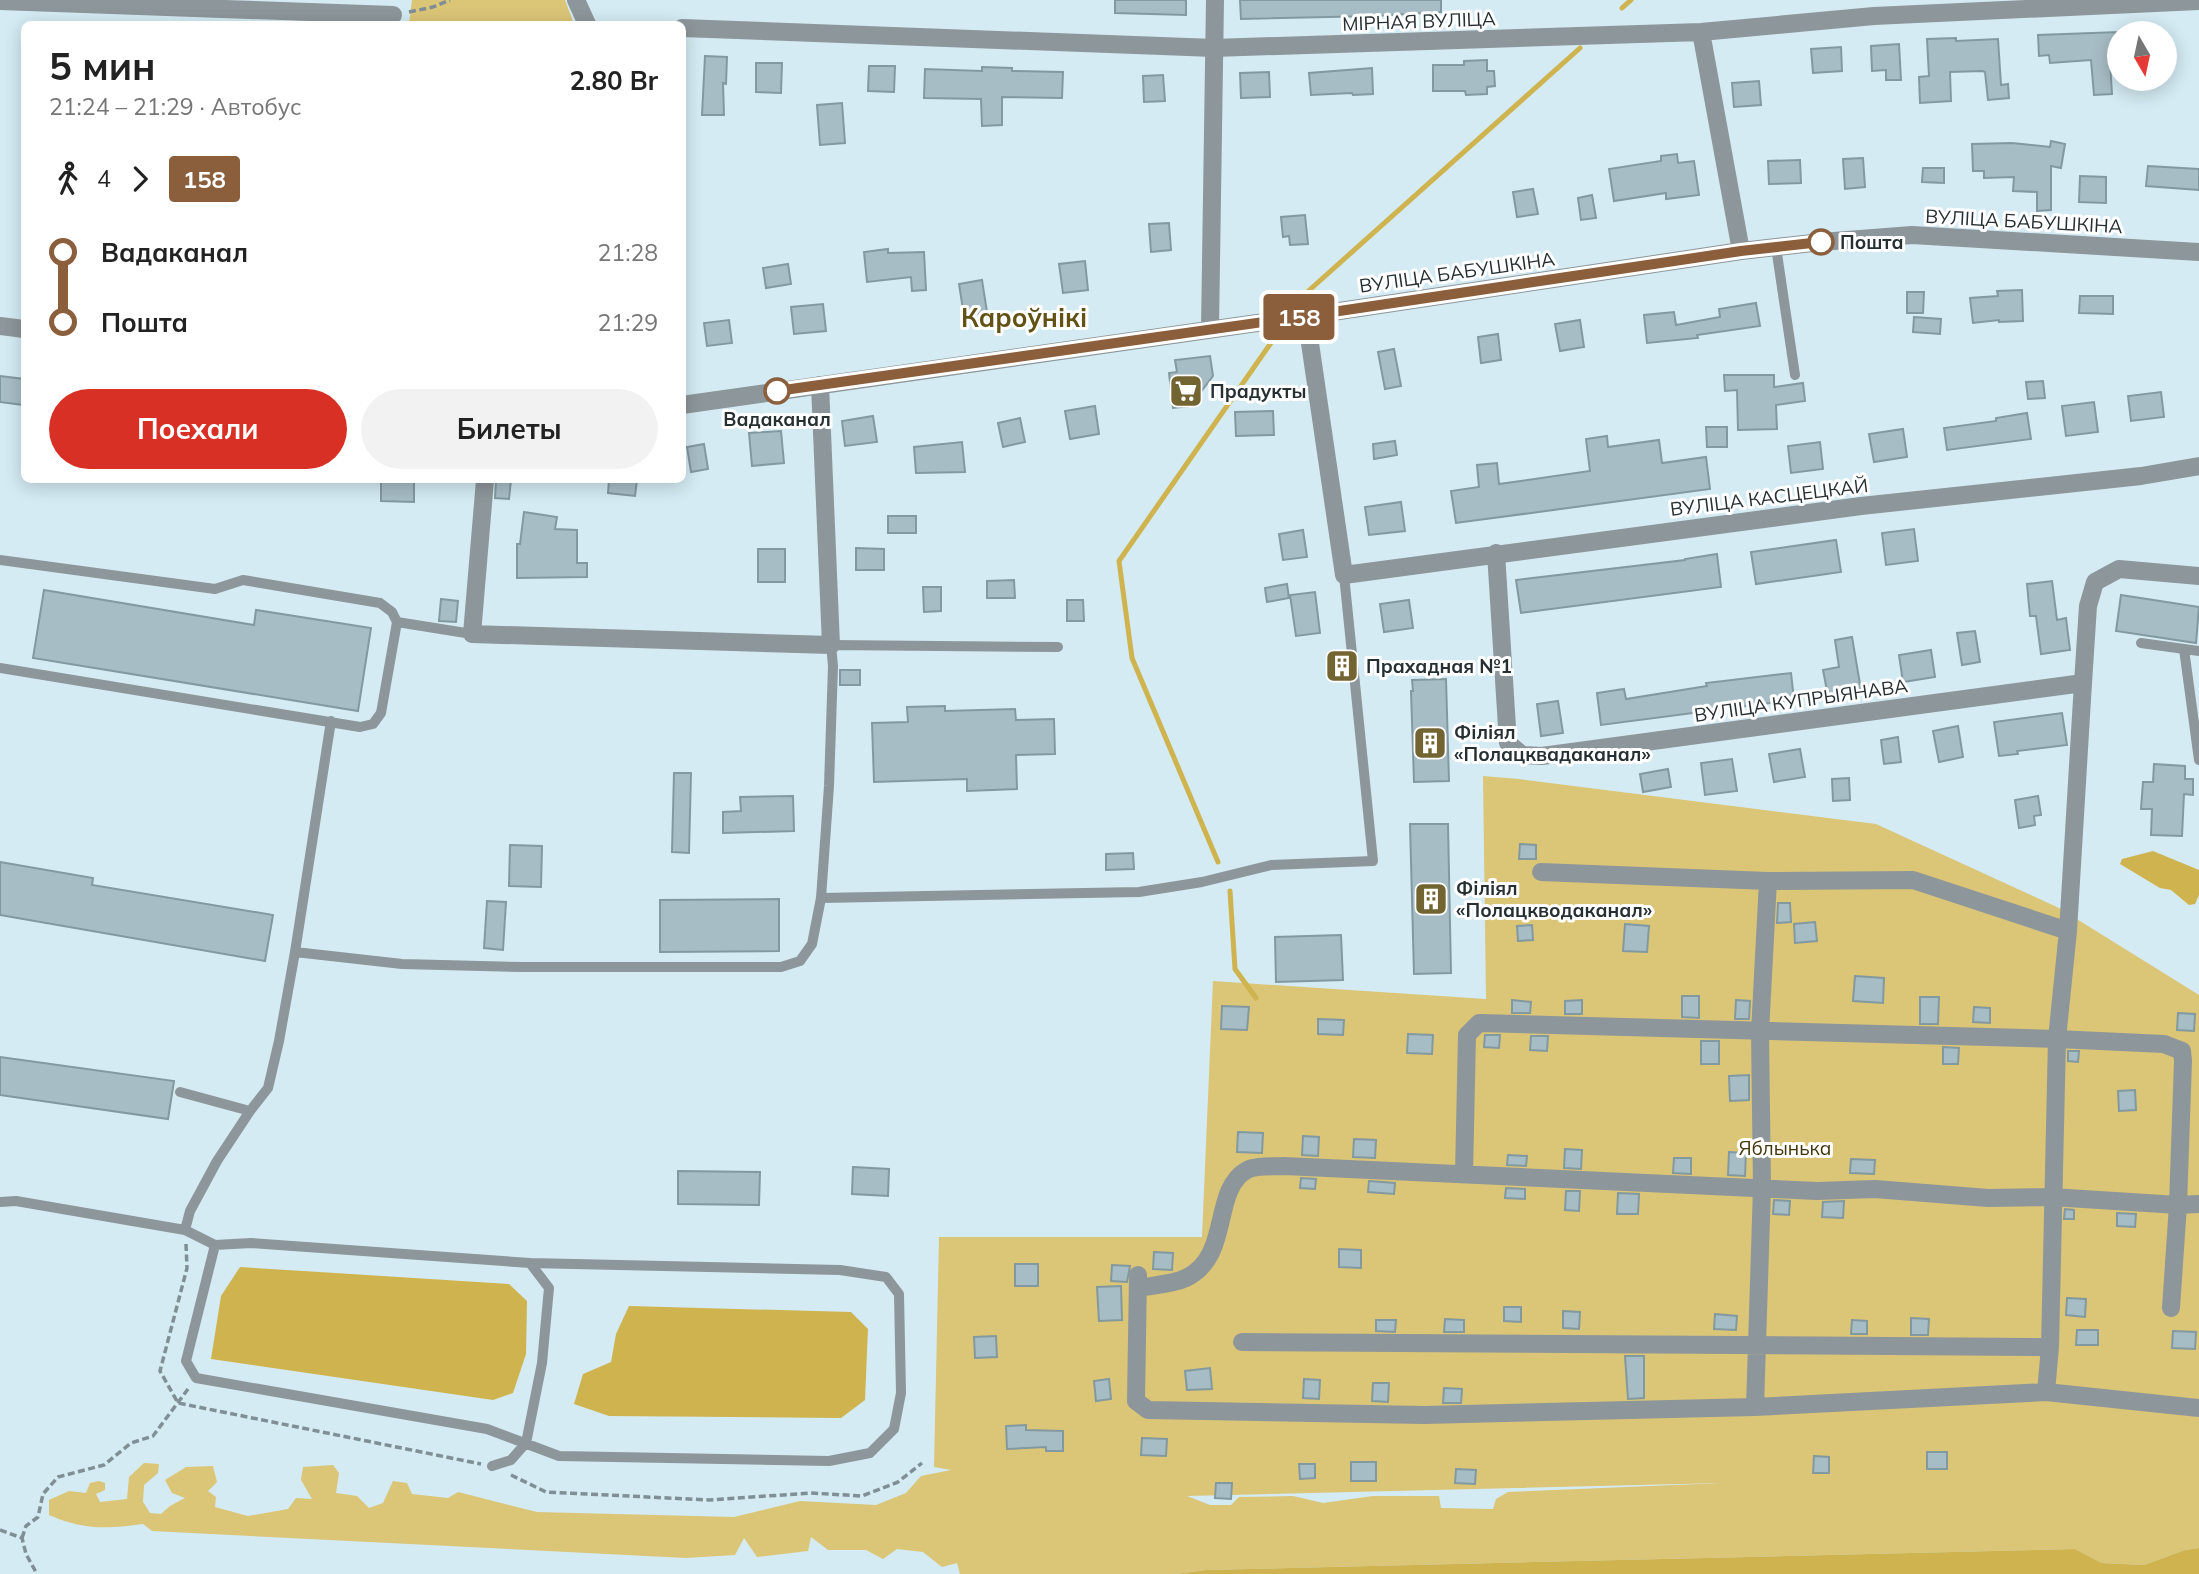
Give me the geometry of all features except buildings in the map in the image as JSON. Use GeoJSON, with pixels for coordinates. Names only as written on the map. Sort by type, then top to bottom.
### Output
{"type":"FeatureCollection","features":[{"type":"Feature","properties":{"kind":"street"},"geometry":{"type":"LineString","coordinates":[[576,0],[586,21]]}},
{"type":"Feature","properties":{"kind":"street"},"geometry":{"type":"LineString","coordinates":[[1210,328],[1215,0]]}},
{"type":"Feature","properties":{"kind":"street"},"geometry":{"type":"LineString","coordinates":[[0,1],[393,15]]}},
{"type":"Feature","properties":{"kind":"street","name":"МІРНАЯ ВУЛІЦА"},"geometry":{"type":"LineString","coordinates":[[686,28],[1214,48],[1701,32],[1874,16],[2199,1]]}},
{"type":"Feature","properties":{"kind":"street"},"geometry":{"type":"LineString","coordinates":[[1701,32],[1741,251]]}},
{"type":"Feature","properties":{"kind":"street","name":"ВУЛІЦА БАБУШКІНА"},"geometry":{"type":"LineString","coordinates":[[686,404],[1776,247],[1912,235],[2199,252]]}},
{"type":"Feature","properties":{"kind":"street"},"geometry":{"type":"LineString","coordinates":[[1306,316],[1344,575]]}},
{"type":"Feature","properties":{"kind":"street"},"geometry":{"type":"LineString","coordinates":[[0,326],[21,329]]}},
{"type":"Feature","properties":{"kind":"street"},"geometry":{"type":"LineString","coordinates":[[485,483],[472,634],[831,645],[820,384]]}},
{"type":"Feature","properties":{"kind":"street","name":"ВУЛІЦА КАСЦЕЦКАЙ"},"geometry":{"type":"LineString","coordinates":[[1344,575],[1861,506],[2141,476],[2199,466]]}},
{"type":"Feature","properties":{"kind":"street","name":"ВУЛІЦА КУПРЫЯНАВА"},"geometry":{"type":"LineString","coordinates":[[1496,553],[1508,743],[1522,755],[1542,755],[2083,683]]}},
{"type":"Feature","properties":{"kind":"street"},"geometry":{"type":"LineString","coordinates":[[2046,1392],[2050,1348],[2057,1039],[2068,931],[2088,606],[2095,582],[2119,569],[2199,576]]}},
{"type":"Feature","properties":{"kind":"street"},"geometry":{"type":"LineString","coordinates":[[1541,872],[1768,881],[1913,880],[2068,931]]}},
{"type":"Feature","properties":{"kind":"street"},"geometry":{"type":"LineString","coordinates":[[1755,1408],[1762,1188],[1760,1032],[1768,881]]}},
{"type":"Feature","properties":{"kind":"street"},"geometry":{"type":"LineString","coordinates":[[1464,1174],[1467,1035],[1479,1023],[2164,1044],[2182,1051],[2178,1205],[2171,1308]]}},
{"type":"Feature","properties":{"kind":"street"},"geometry":{"type":"LineString","coordinates":[[2199,1204],[2052,1197],[1988,1198],[1875,1189],[1817,1191],[1284,1166],[1248,1168],[1232,1182],[1213,1251],[1204,1265],[1186,1278],[1138,1281],[1136,1401],[1148,1410],[1424,1415],[1755,1408],[2046,1392],[2199,1408]]}},
{"type":"Feature","properties":{"kind":"street"},"geometry":{"type":"LineString","coordinates":[[1242,1342],[2050,1348]]}},
{"type":"Feature","properties":{"kind":"lane"},"geometry":{"type":"LineString","coordinates":[[1776,247],[1794,375]]}},
{"type":"Feature","properties":{"kind":"lane"},"geometry":{"type":"LineString","coordinates":[[0,560],[215,589],[243,580],[380,603],[393,612],[397,622],[381,713],[373,724],[360,727],[0,668]]}},
{"type":"Feature","properties":{"kind":"lane"},"geometry":{"type":"LineString","coordinates":[[821,898],[1139,892],[1202,882],[1271,865],[1373,861],[1344,575]]}},
{"type":"Feature","properties":{"kind":"lane"},"geometry":{"type":"LineString","coordinates":[[397,622],[472,634]]}},
{"type":"Feature","properties":{"kind":"lane"},"geometry":{"type":"LineString","coordinates":[[2141,643],[2199,651]]}},
{"type":"Feature","properties":{"kind":"lane"},"geometry":{"type":"LineString","coordinates":[[295,952],[402,964],[522,967],[781,967],[800,961],[812,944],[821,898],[829,786],[833,666],[831,645],[1058,647]]}},
{"type":"Feature","properties":{"kind":"lane"},"geometry":{"type":"LineString","coordinates":[[2184,649],[2199,760]]}},
{"type":"Feature","properties":{"kind":"lane"},"geometry":{"type":"LineString","coordinates":[[185,1230],[190,1211],[217,1161],[268,1088],[295,952],[331,721]]}},
{"type":"Feature","properties":{"kind":"lane"},"geometry":{"type":"LineString","coordinates":[[180,1092],[250,1111]]}},
{"type":"Feature","properties":{"kind":"lane"},"geometry":{"type":"LineString","coordinates":[[0,1202],[16,1201],[185,1230],[215,1245],[251,1243],[530,1263],[840,1270],[886,1277],[899,1294],[901,1393],[894,1429],[870,1453],[829,1461],[559,1456],[487,1429],[196,1378],[186,1361],[215,1245]]}},
{"type":"Feature","properties":{"kind":"lane"},"geometry":{"type":"LineString","coordinates":[[492,1466],[511,1460],[526,1443],[542,1363],[549,1288],[530,1263]]}},
{"type":"Feature","properties":{"kind":"path"},"geometry":{"type":"LineString","coordinates":[[393,15],[433,7],[450,0]]}},
{"type":"Feature","properties":{"kind":"path"},"geometry":{"type":"LineString","coordinates":[[37,1574],[26,1554],[22,1538],[26,1526],[38,1517],[43,1494],[58,1477],[104,1465],[131,1443],[153,1436],[196,1378]]}},
{"type":"Feature","properties":{"kind":"path"},"geometry":{"type":"LineString","coordinates":[[492,1466],[546,1492],[709,1500],[811,1493],[862,1496],[898,1482],[922,1464]]}},
{"type":"Feature","properties":{"kind":"path"},"geometry":{"type":"LineString","coordinates":[[0,1530],[22,1538]]}},
{"type":"Feature","properties":{"kind":"green space"},"geometry":{"type":"Polygon","coordinates":[[[412,0],[565,0],[573,21],[409,21],[412,0]]]}},
{"type":"Feature","properties":{"kind":"green space","name":"Яблынька"},"geometry":{"type":"Polygon","coordinates":[[[1483,776],[1876,824],[2059,908],[2199,995],[2199,1548],[2185,1550],[2144,1565],[2102,1563],[2075,1549],[1206,1570],[1176,1574],[960,1574],[957,1563],[942,1567],[923,1552],[897,1549],[883,1559],[866,1550],[828,1550],[811,1537],[808,1551],[757,1557],[744,1538],[735,1555],[686,1558],[152,1531],[143,1524],[95,1527],[49,1515],[49,1500],[69,1491],[86,1493],[90,1483],[99,1481],[105,1483],[105,1490],[96,1494],[100,1502],[127,1499],[129,1477],[144,1463],[159,1464],[158,1473],[144,1485],[143,1502],[150,1513],[161,1514],[185,1498],[172,1493],[165,1480],[186,1467],[213,1466],[217,1482],[208,1491],[216,1497],[215,1507],[248,1516],[288,1509],[296,1498],[312,1499],[301,1480],[303,1467],[333,1465],[339,1473],[336,1493],[357,1496],[369,1508],[383,1503],[393,1481],[407,1483],[412,1494],[448,1498],[458,1492],[537,1512],[734,1517],[800,1501],[876,1505],[906,1493],[921,1476],[951,1470],[934,1467],[939,1237],[1202,1237],[1213,981],[1486,999],[1483,776]],[[1722,1483],[1187,1496],[1210,1505],[1231,1505],[1239,1497],[1293,1496],[1323,1503],[1373,1496],[1439,1496],[1441,1508],[1493,1509],[1496,1499],[1508,1492],[1722,1483]]]}},
{"type":"Feature","properties":{"kind":"shaded area"},"geometry":{"type":"Polygon","coordinates":[[[2153,851],[2199,870],[2199,895],[2195,904],[2189,905],[2171,890],[2160,888],[2120,864],[2122,859],[2153,851]]]}},
{"type":"Feature","properties":{"kind":"shaded area"},"geometry":{"type":"Polygon","coordinates":[[[240,1267],[509,1284],[527,1301],[526,1354],[513,1393],[493,1400],[211,1359],[221,1296],[240,1267]]]}},
{"type":"Feature","properties":{"kind":"shaded area"},"geometry":{"type":"Polygon","coordinates":[[[629,1306],[851,1312],[868,1329],[865,1400],[841,1418],[609,1416],[574,1404],[583,1374],[611,1362],[616,1334],[629,1306]]]}},
{"type":"Feature","properties":{"kind":"shaded area"},"geometry":{"type":"Polygon","coordinates":[[[2199,1548],[2199,1574],[1176,1574],[1206,1570],[2075,1549],[2102,1563],[2144,1565],[2185,1550],[2199,1548]]]}},
{"type":"Feature","properties":{"kind":"waterway"},"geometry":{"type":"LineString","coordinates":[[1622,8],[1631,0]]}},
{"type":"Feature","properties":{"kind":"waterway"},"geometry":{"type":"LineString","coordinates":[[1305,294],[1580,48]]}},
{"type":"Feature","properties":{"kind":"waterway"},"geometry":{"type":"LineString","coordinates":[[1218,862],[1132,658],[1119,561],[1273,340]]}},
{"type":"Feature","properties":{"kind":"waterway"},"geometry":{"type":"LineString","coordinates":[[1230,891],[1235,969],[1256,998]]}},
{"type":"Feature","properties":{"kind":"bus line","name":"158"},"geometry":{"type":"LineString","coordinates":[[777,391],[1741,251],[1821,242]]}},
{"type":"Feature","properties":{"kind":"place","name":"Пошта"},"geometry":{"type":"Point","coordinates":[1821,242]}},
{"type":"Feature","properties":{"kind":"place","name":"Вадаканал"},"geometry":{"type":"Point","coordinates":[777,391]}},
{"type":"Feature","properties":{"kind":"place","name":"Прадукты"},"geometry":{"type":"Point","coordinates":[1186,391]}},
{"type":"Feature","properties":{"kind":"place","name":"Прахадная №1"},"geometry":{"type":"Point","coordinates":[1342,666]}},
{"type":"Feature","properties":{"kind":"place","name":"Філіял «Полацквадаканал»"},"geometry":{"type":"Point","coordinates":[1430,743]}},
{"type":"Feature","properties":{"kind":"place","name":"Філіял «Полацкводаканал»"},"geometry":{"type":"Point","coordinates":[1431,899]}},
{"type":"Feature","properties":{"kind":"district","name":"Кароўнікі"},"geometry":{"type":"Point","coordinates":[1024,318]}}]}
